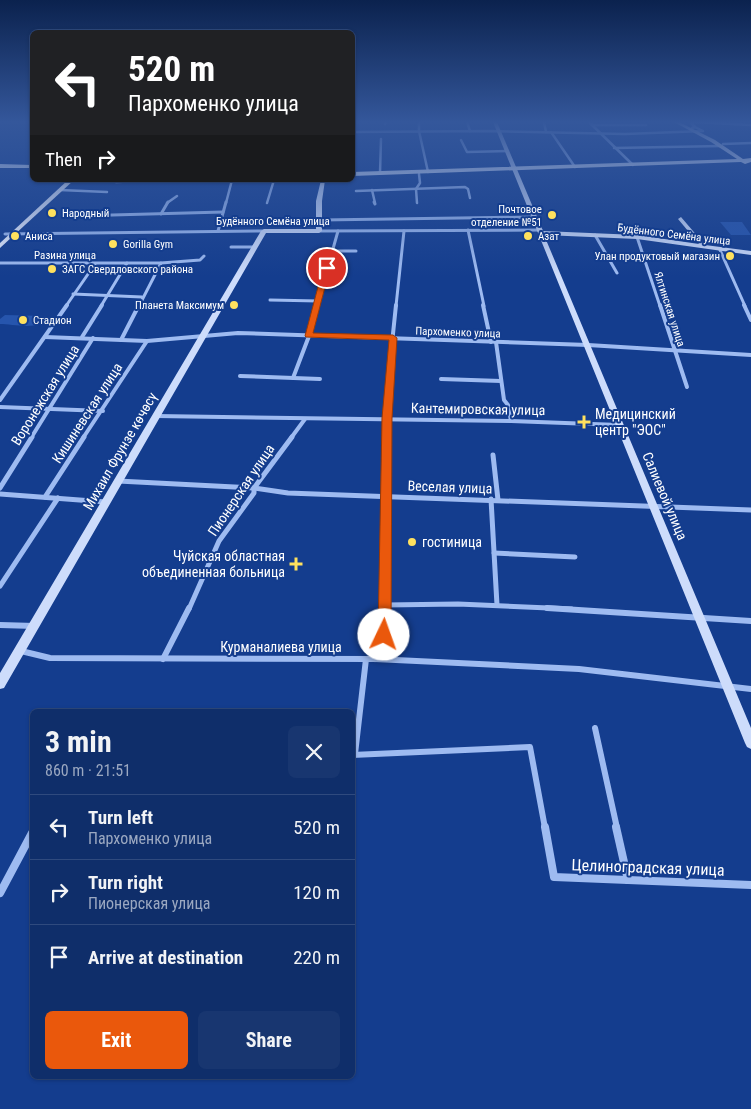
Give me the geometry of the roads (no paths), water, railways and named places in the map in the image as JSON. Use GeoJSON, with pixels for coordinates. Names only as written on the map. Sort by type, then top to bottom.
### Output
{"type":"FeatureCollection","features":[{"type":"Feature","properties":{"kind":"main road"},"geometry":{"type":"LineString","coordinates":[[355,175],[369,174]]}},
{"type":"Feature","properties":{"kind":"main road"},"geometry":{"type":"LineString","coordinates":[[355,175],[425,174]]}},
{"type":"Feature","properties":{"kind":"main road","name":"Салиевой улица"},"geometry":{"type":"LineString","coordinates":[[517,174],[751,743]]}},
{"type":"Feature","properties":{"kind":"main road"},"geometry":{"type":"LineString","coordinates":[[2,236],[62,182]]}},
{"type":"Feature","properties":{"kind":"main road"},"geometry":{"type":"LineString","coordinates":[[0,246],[69,182]]}},
{"type":"Feature","properties":{"kind":"main road"},"geometry":{"type":"LineString","coordinates":[[319,231],[321,220],[319,201],[323,182]]}},
{"type":"Feature","properties":{"kind":"main road"},"geometry":{"type":"LineString","coordinates":[[681,219],[704,247]]}},
{"type":"Feature","properties":{"kind":"main road","name":"Будённого Семёна улица"},"geometry":{"type":"LineString","coordinates":[[264,231],[319,231]]}},
{"type":"Feature","properties":{"kind":"main road","name":"Михаил Фрунзе көчөсү"},"geometry":{"type":"LineString","coordinates":[[0,684],[36,626],[264,231]]}},
{"type":"Feature","properties":{"kind":"main road","name":"Будённого Семёна улица"},"geometry":{"type":"LineString","coordinates":[[541,232],[637,237],[751,253]]}},
{"type":"Feature","properties":{"kind":"street"},"geometry":{"type":"LineString","coordinates":[[417,203],[416,188],[420,183],[419,174]]}},
{"type":"Feature","properties":{"kind":"street"},"geometry":{"type":"LineString","coordinates":[[218,231],[231,182]]}},
{"type":"Feature","properties":{"kind":"street"},"geometry":{"type":"LineString","coordinates":[[267,203],[273,182]]}},
{"type":"Feature","properties":{"kind":"street"},"geometry":{"type":"LineString","coordinates":[[356,191],[467,188],[470,198]]}},
{"type":"Feature","properties":{"kind":"street"},"geometry":{"type":"LineString","coordinates":[[60,190],[107,192]]}},
{"type":"Feature","properties":{"kind":"street"},"geometry":{"type":"LineString","coordinates":[[372,190],[375,204]]}},
{"type":"Feature","properties":{"kind":"street"},"geometry":{"type":"LineString","coordinates":[[160,214],[168,201],[177,196]]}},
{"type":"Feature","properties":{"kind":"street"},"geometry":{"type":"LineString","coordinates":[[75,216],[223,212]]}},
{"type":"Feature","properties":{"kind":"street","name":"Будённого Семёна улица"},"geometry":{"type":"LineString","coordinates":[[321,220],[535,217]]}},
{"type":"Feature","properties":{"kind":"street"},"geometry":{"type":"LineString","coordinates":[[375,659],[384,650],[388,496],[387,418],[404,230]]}},
{"type":"Feature","properties":{"kind":"street"},"geometry":{"type":"LineString","coordinates":[[468,230],[491,342]]}},
{"type":"Feature","properties":{"kind":"street","name":"Будённого Семёна улица"},"geometry":{"type":"LineString","coordinates":[[319,231],[468,230],[541,232]]}},
{"type":"Feature","properties":{"kind":"street","name":"Будённого Семёна улица"},"geometry":{"type":"LineString","coordinates":[[2,236],[12,234],[264,231]]}},
{"type":"Feature","properties":{"kind":"street"},"geometry":{"type":"LineString","coordinates":[[293,378],[309,336],[338,231]]}},
{"type":"Feature","properties":{"kind":"street","name":"Будённого Семёна улица"},"geometry":{"type":"LineString","coordinates":[[595,235],[617,273]]}},
{"type":"Feature","properties":{"kind":"street","name":"Ялтинская улица"},"geometry":{"type":"LineString","coordinates":[[637,237],[687,387]]}},
{"type":"Feature","properties":{"kind":"street"},"geometry":{"type":"LineString","coordinates":[[230,246],[255,247]]}},
{"type":"Feature","properties":{"kind":"street"},"geometry":{"type":"LineString","coordinates":[[720,250],[751,320]]}},
{"type":"Feature","properties":{"kind":"street"},"geometry":{"type":"LineString","coordinates":[[331,251],[356,252]]}},
{"type":"Feature","properties":{"kind":"street","name":"Разина улица"},"geometry":{"type":"LineString","coordinates":[[0,263],[161,263],[168,260],[200,260],[204,256]]}},
{"type":"Feature","properties":{"kind":"street","name":"Воронежская улица"},"geometry":{"type":"LineString","coordinates":[[82,337],[127,263]]}},
{"type":"Feature","properties":{"kind":"street"},"geometry":{"type":"LineString","coordinates":[[121,340],[161,263]]}},
{"type":"Feature","properties":{"kind":"street"},"geometry":{"type":"LineString","coordinates":[[0,400],[95,264]]}},
{"type":"Feature","properties":{"kind":"street"},"geometry":{"type":"LineString","coordinates":[[73,294],[142,297]]}},
{"type":"Feature","properties":{"kind":"street"},"geometry":{"type":"LineString","coordinates":[[270,300],[318,301]]}},
{"type":"Feature","properties":{"kind":"street","name":"Пархоменко улица"},"geometry":{"type":"LineString","coordinates":[[45,337],[148,341],[202,338],[238,333],[496,342],[751,355]]}},
{"type":"Feature","properties":{"kind":"street","name":"Воронежская улица"},"geometry":{"type":"LineString","coordinates":[[0,488],[51,409],[93,338]]}},
{"type":"Feature","properties":{"kind":"street","name":"Кишиневская улица"},"geometry":{"type":"LineString","coordinates":[[45,497],[148,341]]}},
{"type":"Feature","properties":{"kind":"street"},"geometry":{"type":"LineString","coordinates":[[496,342],[504,400],[508,405],[511,421]]}},
{"type":"Feature","properties":{"kind":"street"},"geometry":{"type":"LineString","coordinates":[[240,376],[320,379]]}},
{"type":"Feature","properties":{"kind":"street"},"geometry":{"type":"LineString","coordinates":[[441,379],[501,381]]}},
{"type":"Feature","properties":{"kind":"street"},"geometry":{"type":"LineString","coordinates":[[0,407],[103,411]]}},
{"type":"Feature","properties":{"kind":"street","name":"Кантемировская улица"},"geometry":{"type":"LineString","coordinates":[[156,416],[305,419],[387,418],[619,425]]}},
{"type":"Feature","properties":{"kind":"street","name":"Пионерская улица"},"geometry":{"type":"LineString","coordinates":[[163,659],[199,589],[219,541],[254,493],[254,488],[305,419]]}},
{"type":"Feature","properties":{"kind":"street"},"geometry":{"type":"LineString","coordinates":[[493,455],[494,553],[497,605]]}},
{"type":"Feature","properties":{"kind":"street","name":"Веселая улица"},"geometry":{"type":"LineString","coordinates":[[118,482],[254,488],[288,493],[494,499],[751,510]]}},
{"type":"Feature","properties":{"kind":"street"},"geometry":{"type":"LineString","coordinates":[[0,494],[106,502]]}},
{"type":"Feature","properties":{"kind":"street"},"geometry":{"type":"LineString","coordinates":[[0,586],[58,498]]}},
{"type":"Feature","properties":{"kind":"street"},"geometry":{"type":"LineString","coordinates":[[494,553],[575,557]]}},
{"type":"Feature","properties":{"kind":"street"},"geometry":{"type":"LineString","coordinates":[[386,605],[437,603],[497,605],[700,616],[751,622]]}},
{"type":"Feature","properties":{"kind":"street"},"geometry":{"type":"LineString","coordinates":[[0,625],[36,626]]}},
{"type":"Feature","properties":{"kind":"street","name":"Курманалиева улица"},"geometry":{"type":"LineString","coordinates":[[21,651],[50,658],[375,659],[579,670],[751,689]]}},
{"type":"Feature","properties":{"kind":"street"},"geometry":{"type":"LineString","coordinates":[[355,746],[366,660]]}},
{"type":"Feature","properties":{"kind":"street"},"geometry":{"type":"LineString","coordinates":[[595,728],[628,880]]}},
{"type":"Feature","properties":{"kind":"street","name":"Целиноградская улица"},"geometry":{"type":"LineString","coordinates":[[355,754],[530,747],[554,877],[751,884]]}},
{"type":"Feature","properties":{"kind":"street"},"geometry":{"type":"LineString","coordinates":[[0,894],[30,837]]}},
{"type":"Feature","properties":{"kind":"place","name":"Народный"},"geometry":{"type":"Point","coordinates":[52,213]}},
{"type":"Feature","properties":{"kind":"place","name":"Почтовое отделение №51"},"geometry":{"type":"Point","coordinates":[552,215]}},
{"type":"Feature","properties":{"kind":"place","name":"Аниса"},"geometry":{"type":"Point","coordinates":[15,236]}},
{"type":"Feature","properties":{"kind":"place","name":"Азат"},"geometry":{"type":"Point","coordinates":[528,236]}},
{"type":"Feature","properties":{"kind":"place","name":"Gorilla Gym"},"geometry":{"type":"Point","coordinates":[113,244]}},
{"type":"Feature","properties":{"kind":"place","name":"Улан продуктовый магазин"},"geometry":{"type":"Point","coordinates":[730,256]}},
{"type":"Feature","properties":{"kind":"place","name":"ЗАГС Свердловского района"},"geometry":{"type":"Point","coordinates":[52,269]}},
{"type":"Feature","properties":{"kind":"place","name":"Планета Максимум"},"geometry":{"type":"Point","coordinates":[234,305]}},
{"type":"Feature","properties":{"kind":"place","name":"Стадион"},"geometry":{"type":"Point","coordinates":[23,320]}},
{"type":"Feature","properties":{"kind":"place","name":"Медицинский центр \"ЭОС\""},"geometry":{"type":"Point","coordinates":[584,422]}},
{"type":"Feature","properties":{"kind":"place","name":"гостиница"},"geometry":{"type":"Point","coordinates":[412,542]}},
{"type":"Feature","properties":{"kind":"place","name":"Чуйская областная объединенная больница"},"geometry":{"type":"Point","coordinates":[296,564]}}]}
